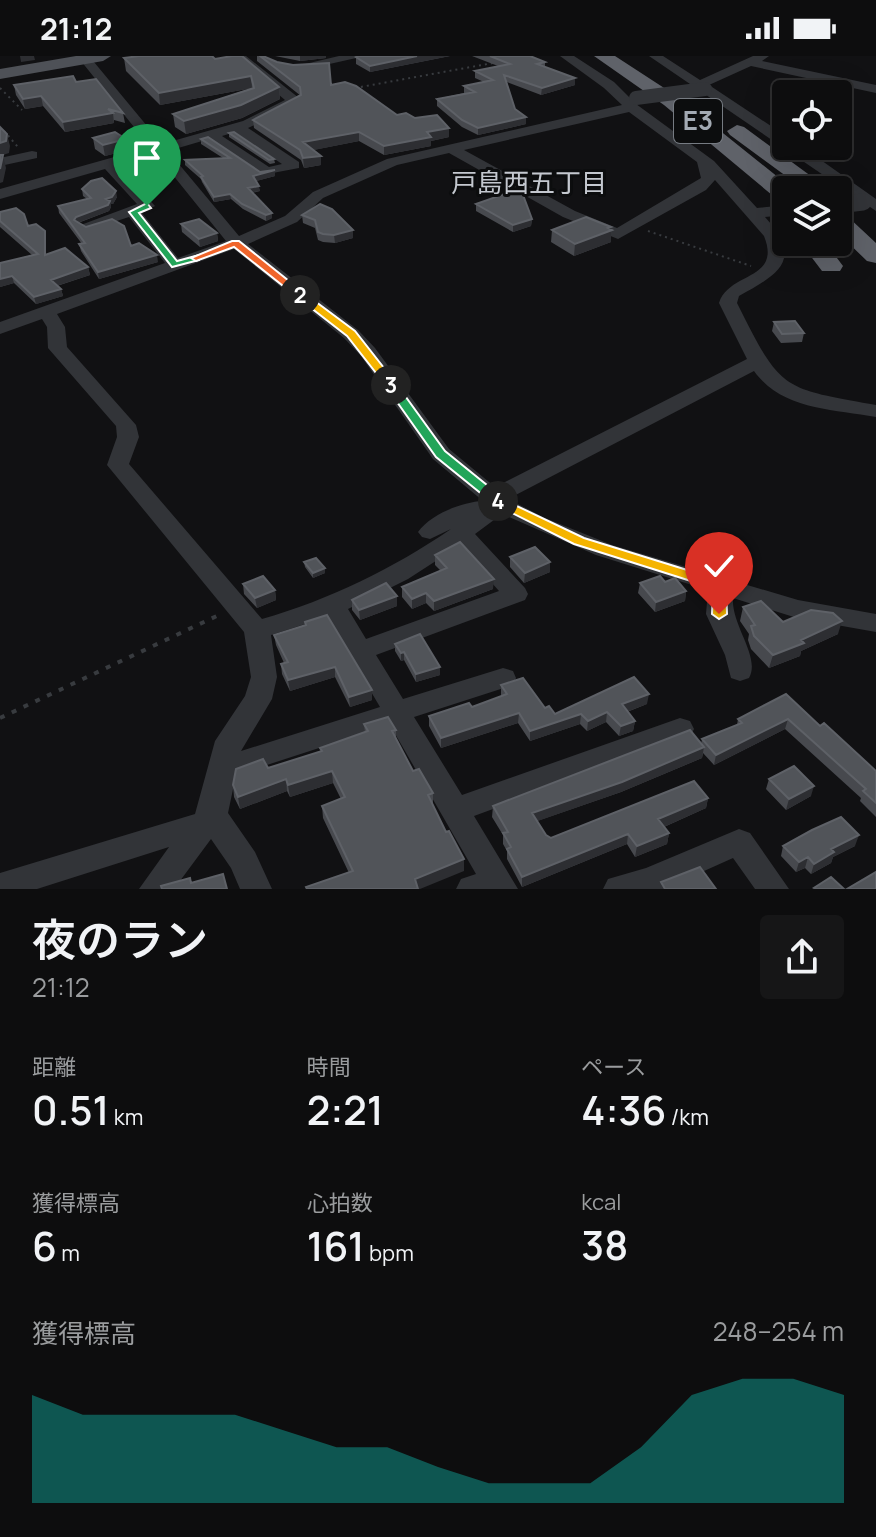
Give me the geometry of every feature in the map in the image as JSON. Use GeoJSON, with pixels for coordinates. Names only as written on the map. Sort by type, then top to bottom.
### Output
{"type":"FeatureCollection","features":[{"type":"Feature","properties":{"kind":"highway","name":"E3"},"geometry":{"type":"LineString","coordinates":[[603,56],[671,101],[772,183]]}},
{"type":"Feature","properties":{"kind":"highway","name":"E3"},"geometry":{"type":"LineString","coordinates":[[619,56],[697,91],[788,176]]}},
{"type":"Feature","properties":{"kind":"highway"},"geometry":{"type":"LineString","coordinates":[[697,91],[801,176]]}},
{"type":"Feature","properties":{"kind":"highway"},"geometry":{"type":"LineString","coordinates":[[751,165],[772,207]]}},
{"type":"Feature","properties":{"kind":"highway"},"geometry":{"type":"LineString","coordinates":[[852,216],[876,235]]}},
{"type":"Feature","properties":{"kind":"highway"},"geometry":{"type":"LineString","coordinates":[[852,233],[876,256]]}},
{"type":"Feature","properties":{"kind":"highway"},"geometry":{"type":"LineString","coordinates":[[852,255],[876,277]]}},
{"type":"Feature","properties":{"kind":"highway"},"geometry":{"type":"LineString","coordinates":[[823,256],[831,266]]}},
{"type":"Feature","properties":{"kind":"main road"},"geometry":{"type":"LineString","coordinates":[[0,74],[90,57]]}},
{"type":"Feature","properties":{"kind":"street"},"geometry":{"type":"LineString","coordinates":[[216,139],[294,101],[239,56]]}},
{"type":"Feature","properties":{"kind":"street"},"geometry":{"type":"LineString","coordinates":[[283,68],[359,56]]}},
{"type":"Feature","properties":{"kind":"street"},"geometry":{"type":"LineString","coordinates":[[566,56],[609,85],[704,161],[772,210]]}},
{"type":"Feature","properties":{"kind":"street"},"geometry":{"type":"LineString","coordinates":[[655,56],[697,91],[772,134]]}},
{"type":"Feature","properties":{"kind":"street"},"geometry":{"type":"LineString","coordinates":[[90,57],[158,149],[236,243],[351,334],[368,352],[441,454],[496,503],[579,541],[721,586],[797,609],[876,623]]}},
{"type":"Feature","properties":{"kind":"street"},"geometry":{"type":"LineString","coordinates":[[0,328],[236,243],[291,219],[318,195],[392,162],[630,101],[697,91],[757,59],[875,88]]}},
{"type":"Feature","properties":{"kind":"street"},"geometry":{"type":"LineString","coordinates":[[216,139],[267,172],[294,165],[237,127]]}},
{"type":"Feature","properties":{"kind":"street"},"geometry":{"type":"LineString","coordinates":[[0,194],[158,149],[250,136]]}},
{"type":"Feature","properties":{"kind":"street"},"geometry":{"type":"LineString","coordinates":[[452,149],[569,214],[618,234],[701,187],[709,179],[704,161]]}},
{"type":"Feature","properties":{"kind":"street"},"geometry":{"type":"LineString","coordinates":[[0,162],[26,152]]}},
{"type":"Feature","properties":{"kind":"street"},"geometry":{"type":"LineString","coordinates":[[811,160],[868,201],[876,182]]}},
{"type":"Feature","properties":{"kind":"street"},"geometry":{"type":"LineString","coordinates":[[86,226],[147,206],[108,164]]}},
{"type":"Feature","properties":{"kind":"street"},"geometry":{"type":"LineString","coordinates":[[133,212],[175,265]]}},
{"type":"Feature","properties":{"kind":"street"},"geometry":{"type":"LineString","coordinates":[[776,256],[776,262],[767,271],[731,293],[728,303],[758,361],[779,387],[801,397],[876,411]]}},
{"type":"Feature","properties":{"kind":"street"},"geometry":{"type":"LineString","coordinates":[[47,312],[56,327],[58,348],[126,425],[128,437],[118,465],[257,630],[264,677],[258,699],[229,741],[209,819],[155,889]]}},
{"type":"Feature","properties":{"kind":"street"},"geometry":{"type":"LineString","coordinates":[[430,532],[460,513],[496,503],[758,361]]}},
{"type":"Feature","properties":{"kind":"street"},"geometry":{"type":"LineString","coordinates":[[257,630],[333,605],[387,581],[461,534],[496,503]]}},
{"type":"Feature","properties":{"kind":"street"},"geometry":{"type":"LineString","coordinates":[[360,651],[516,594],[461,534]]}},
{"type":"Feature","properties":{"kind":"street"},"geometry":{"type":"LineString","coordinates":[[721,586],[719,614],[738,655],[740,671]]}},
{"type":"Feature","properties":{"kind":"street"},"geometry":{"type":"LineString","coordinates":[[333,605],[455,810],[490,886]]}},
{"type":"Feature","properties":{"kind":"street"},"geometry":{"type":"LineString","coordinates":[[223,768],[503,678]]}},
{"type":"Feature","properties":{"kind":"street"},"geometry":{"type":"LineString","coordinates":[[455,810],[680,729]]}},
{"type":"Feature","properties":{"kind":"street"},"geometry":{"type":"LineString","coordinates":[[0,887],[209,819]]}},
{"type":"Feature","properties":{"kind":"street"},"geometry":{"type":"LineString","coordinates":[[209,819],[244,861],[256,889]]}},
{"type":"Feature","properties":{"kind":"street"},"geometry":{"type":"LineString","coordinates":[[619,889],[651,880],[739,842],[773,889]]}},
{"type":"Feature","properties":{"kind":"path"},"geometry":{"type":"LineString","coordinates":[[349,89],[504,60]]}},
{"type":"Feature","properties":{"kind":"path"},"geometry":{"type":"LineString","coordinates":[[0,88],[22,110]]}},
{"type":"Feature","properties":{"kind":"path"},"geometry":{"type":"LineString","coordinates":[[4,131],[26,152]]}},
{"type":"Feature","properties":{"kind":"path"},"geometry":{"type":"LineString","coordinates":[[633,226],[767,271]]}},
{"type":"Feature","properties":{"kind":"path"},"geometry":{"type":"LineString","coordinates":[[0,718],[237,607]]}},
{"type":"Feature","properties":{"kind":"building"},"geometry":{"type":"Polygon","coordinates":[[[212,56],[215,59],[242,56],[279,87],[241,105],[184,121],[173,114],[254,88],[251,76],[159,93],[124,58],[212,56]]]}},
{"type":"Feature","properties":{"kind":"building"},"geometry":{"type":"Polygon","coordinates":[[[260,56],[293,65],[329,63],[331,85],[345,82],[356,86],[397,115],[406,113],[415,118],[437,115],[449,128],[427,132],[431,137],[384,146],[359,132],[303,142],[321,156],[303,158],[300,150],[253,120],[301,95],[300,87],[260,56]]]}},
{"type":"Feature","properties":{"kind":"building"},"geometry":{"type":"Polygon","coordinates":[[[358,56],[417,56],[370,66],[358,56]]]}},
{"type":"Feature","properties":{"kind":"building"},"geometry":{"type":"Polygon","coordinates":[[[490,56],[530,56],[545,62],[537,64],[575,78],[542,88],[504,75],[515,109],[526,117],[478,128],[462,120],[437,99],[475,92],[464,86],[493,80],[475,71],[510,64],[490,56]]]}},
{"type":"Feature","properties":{"kind":"building"},"geometry":{"type":"Polygon","coordinates":[[[73,76],[76,82],[96,79],[123,113],[108,109],[113,113],[63,122],[41,96],[23,99],[14,85],[73,76]]]}},
{"type":"Feature","properties":{"kind":"building"},"geometry":{"type":"Polygon","coordinates":[[[0,127],[7,134],[6,141],[0,143],[0,127]]]}},
{"type":"Feature","properties":{"kind":"building"},"geometry":{"type":"Polygon","coordinates":[[[115,132],[126,139],[103,145],[93,138],[115,132]]]}},
{"type":"Feature","properties":{"kind":"building"},"geometry":{"type":"Polygon","coordinates":[[[234,132],[274,159],[269,160],[229,133],[234,132]]]}},
{"type":"Feature","properties":{"kind":"building"},"geometry":{"type":"Polygon","coordinates":[[[208,137],[260,172],[275,170],[253,176],[259,186],[248,188],[272,213],[266,215],[242,204],[230,194],[214,197],[203,176],[185,160],[230,158],[201,139],[208,137]]]}},
{"type":"Feature","properties":{"kind":"building"},"geometry":{"type":"Polygon","coordinates":[[[102,178],[116,191],[106,199],[110,201],[108,205],[74,220],[86,227],[112,219],[124,226],[131,246],[139,243],[157,255],[98,272],[79,244],[85,243],[58,206],[91,198],[82,189],[91,181],[102,178]]]}},
{"type":"Feature","properties":{"kind":"building"},"geometry":{"type":"Polygon","coordinates":[[[513,191],[523,195],[532,219],[513,225],[476,204],[513,191]]]}},
{"type":"Feature","properties":{"kind":"building"},"geometry":{"type":"Polygon","coordinates":[[[320,204],[332,209],[353,230],[334,235],[318,232],[315,220],[302,215],[320,204]]]}},
{"type":"Feature","properties":{"kind":"building"},"geometry":{"type":"Polygon","coordinates":[[[16,208],[24,214],[28,226],[36,224],[45,231],[45,255],[65,248],[88,267],[51,280],[61,289],[34,297],[12,276],[0,279],[0,263],[38,254],[0,221],[0,212],[16,208]]]}},
{"type":"Feature","properties":{"kind":"building"},"geometry":{"type":"Polygon","coordinates":[[[586,217],[612,230],[575,244],[552,230],[586,217]]]}},
{"type":"Feature","properties":{"kind":"building"},"geometry":{"type":"Polygon","coordinates":[[[199,219],[217,233],[199,239],[181,224],[199,219]]]}},
{"type":"Feature","properties":{"kind":"building"},"geometry":{"type":"Polygon","coordinates":[[[795,321],[804,333],[782,334],[774,322],[795,321]]]}},
{"type":"Feature","properties":{"kind":"building"},"geometry":{"type":"Polygon","coordinates":[[[460,542],[494,579],[434,601],[426,593],[412,599],[402,587],[447,568],[435,555],[460,542]]]}},
{"type":"Feature","properties":{"kind":"building"},"geometry":{"type":"Polygon","coordinates":[[[535,547],[550,562],[525,573],[510,557],[535,547]]]}},
{"type":"Feature","properties":{"kind":"building"},"geometry":{"type":"Polygon","coordinates":[[[316,558],[325,568],[313,573],[304,562],[316,558]]]}},
{"type":"Feature","properties":{"kind":"building"},"geometry":{"type":"Polygon","coordinates":[[[263,576],[275,590],[255,598],[243,584],[263,576]]]}},
{"type":"Feature","properties":{"kind":"building"},"geometry":{"type":"Polygon","coordinates":[[[660,576],[665,582],[675,578],[686,591],[656,602],[640,583],[660,576]]]}},
{"type":"Feature","properties":{"kind":"building"},"geometry":{"type":"Polygon","coordinates":[[[386,583],[397,596],[359,610],[352,600],[386,583]]]}},
{"type":"Feature","properties":{"kind":"building"},"geometry":{"type":"Polygon","coordinates":[[[761,601],[783,622],[811,610],[833,613],[842,621],[801,640],[804,643],[773,655],[754,636],[751,626],[755,625],[743,607],[761,601]]]}},
{"type":"Feature","properties":{"kind":"building"},"geometry":{"type":"Polygon","coordinates":[[[327,615],[372,690],[349,697],[335,667],[288,680],[281,664],[288,662],[274,635],[327,615]]]}},
{"type":"Feature","properties":{"kind":"building"},"geometry":{"type":"Polygon","coordinates":[[[420,634],[440,667],[416,674],[404,652],[401,653],[395,644],[420,634]]]}},
{"type":"Feature","properties":{"kind":"building"},"geometry":{"type":"Polygon","coordinates":[[[634,677],[649,694],[622,704],[635,721],[621,726],[607,712],[588,721],[581,714],[530,731],[519,713],[441,738],[429,716],[469,703],[472,707],[507,694],[501,685],[523,678],[545,708],[549,706],[555,714],[634,677]]]}},
{"type":"Feature","properties":{"kind":"building"},"geometry":{"type":"Polygon","coordinates":[[[786,694],[820,726],[824,723],[876,771],[876,803],[863,791],[866,789],[788,719],[716,755],[702,739],[742,723],[738,719],[786,694]]]}},
{"type":"Feature","properties":{"kind":"building"},"geometry":{"type":"Polygon","coordinates":[[[388,717],[413,771],[419,769],[433,793],[428,795],[446,832],[449,831],[464,859],[415,879],[418,889],[307,889],[353,871],[322,806],[345,797],[332,771],[288,785],[286,779],[238,797],[233,785],[236,769],[263,759],[268,768],[322,751],[320,748],[368,731],[364,724],[388,717]]]}},
{"type":"Feature","properties":{"kind":"building"},"geometry":{"type":"Polygon","coordinates":[[[690,730],[704,747],[622,782],[532,813],[551,838],[694,781],[708,798],[658,819],[669,833],[637,846],[628,834],[522,877],[507,849],[511,847],[503,833],[508,832],[493,806],[690,730]]]}},
{"type":"Feature","properties":{"kind":"building"},"geometry":{"type":"Polygon","coordinates":[[[794,766],[814,786],[789,799],[769,779],[794,766]]]}},
{"type":"Feature","properties":{"kind":"building"},"geometry":{"type":"Polygon","coordinates":[[[841,817],[859,835],[831,849],[834,852],[814,864],[808,857],[799,862],[783,846],[812,830],[841,817]]]}},
{"type":"Feature","properties":{"kind":"building"},"geometry":{"type":"Polygon","coordinates":[[[700,867],[716,889],[665,889],[661,882],[700,867]]]}},
{"type":"Feature","properties":{"kind":"building"},"geometry":{"type":"Polygon","coordinates":[[[876,872],[876,889],[847,889],[876,872]]]}},
{"type":"Feature","properties":{"kind":"building"},"geometry":{"type":"Polygon","coordinates":[[[223,874],[227,889],[162,889],[161,886],[190,878],[191,883],[223,874]]]}},
{"type":"Feature","properties":{"kind":"building"},"geometry":{"type":"Polygon","coordinates":[[[831,877],[844,889],[814,888],[831,877]]]}},
{"type":"Feature","properties":{"kind":"district","name":"戸島西五丁目"},"geometry":{"type":"Point","coordinates":[529,183]}},
{"type":"Feature","properties":{"kind":"route"},"geometry":{"type":"LineString","coordinates":[[147,206],[133,212],[175,265],[236,243],[351,334],[368,352],[441,454],[501,504],[579,541],[721,586],[719,614]]}}]}
